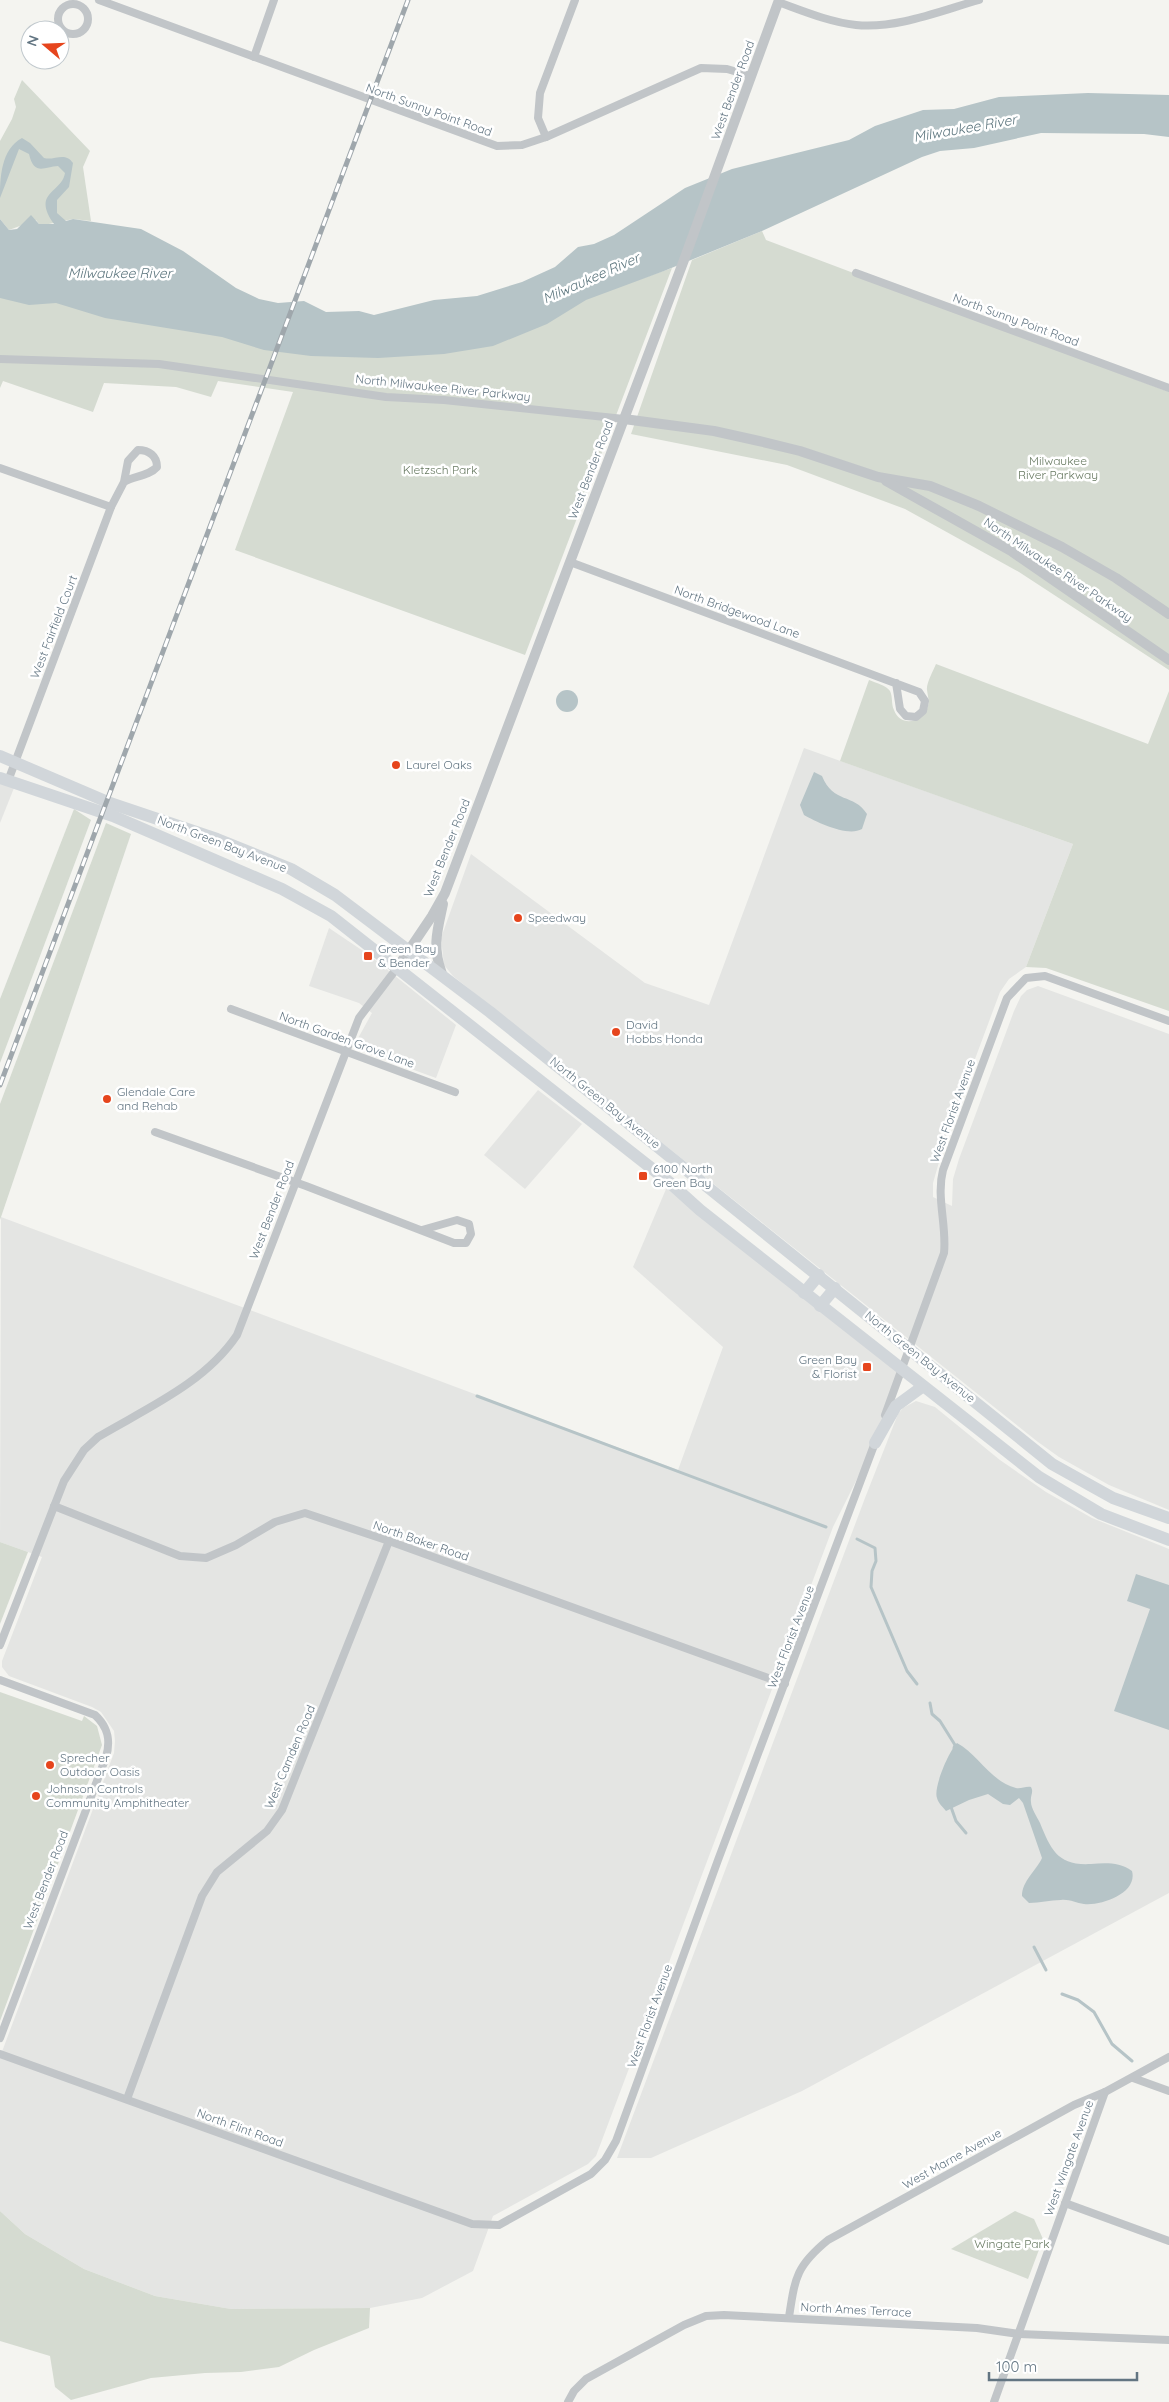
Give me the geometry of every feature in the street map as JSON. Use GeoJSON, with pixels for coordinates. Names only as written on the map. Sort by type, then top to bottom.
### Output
{"type":"FeatureCollection","features":[{"type":"Feature","properties":{"kind":"main road","name":"North Green Bay Avenue"},"geometry":{"type":"LineString","coordinates":[[0,756],[110,803],[217,839],[291,869],[335,895],[442,974],[819,1274],[1052,1464],[1112,1498],[1169,1518]]}},
{"type":"Feature","properties":{"kind":"main road","name":"North Green Bay Avenue"},"geometry":{"type":"LineString","coordinates":[[4,780],[113,816],[282,889],[331,916],[669,1182],[700,1210],[922,1387],[1039,1477],[1101,1514],[1169,1540]]}},
{"type":"Feature","properties":{"kind":"main road"},"geometry":{"type":"LineString","coordinates":[[804,1293],[819,1274]]}},
{"type":"Feature","properties":{"kind":"main road"},"geometry":{"type":"LineString","coordinates":[[820,1306],[835,1288]]}},
{"type":"Feature","properties":{"kind":"main road"},"geometry":{"type":"LineString","coordinates":[[875,1443],[896,1406],[922,1387]]}},
{"type":"Feature","properties":{"kind":"street","name":"North Sunny Point Road"},"geometry":{"type":"LineString","coordinates":[[99,0],[497,146],[522,146],[546,137],[702,68],[727,68],[751,76]]}},
{"type":"Feature","properties":{"kind":"street"},"geometry":{"type":"LineString","coordinates":[[254,57],[274,0]]}},
{"type":"Feature","properties":{"kind":"street"},"geometry":{"type":"LineString","coordinates":[[546,137],[538,118],[540,93],[575,0]]}},
{"type":"Feature","properties":{"kind":"street"},"geometry":{"type":"LineString","coordinates":[[946,0],[946,10]]}},
{"type":"Feature","properties":{"kind":"street"},"geometry":{"type":"LineString","coordinates":[[779,1],[824,18],[857,25],[892,24],[979,0]]}},
{"type":"Feature","properties":{"kind":"street","name":"West Bender Road"},"geometry":{"type":"LineString","coordinates":[[0,1645],[54,1506],[73,1465],[91,1444],[202,1375],[228,1348],[244,1320],[359,1018],[410,949],[445,893],[684,260],[779,1]]}},
{"type":"Feature","properties":{"kind":"street","name":"North Sunny Point Road"},"geometry":{"type":"LineString","coordinates":[[856,273],[1169,388]]}},
{"type":"Feature","properties":{"kind":"street","name":"North Milwaukee River Parkway"},"geometry":{"type":"LineString","coordinates":[[0,359],[159,364],[386,396],[444,400],[624,419],[714,431],[800,451],[878,477],[930,486],[1021,526],[1116,578],[1169,614]]}},
{"type":"Feature","properties":{"kind":"street","name":"West Fairfield Court"},"geometry":{"type":"LineString","coordinates":[[4,780],[15,762],[110,507],[124,482],[126,466],[133,453],[143,450],[155,457],[156,467],[153,471],[133,476],[124,482]]}},
{"type":"Feature","properties":{"kind":"street"},"geometry":{"type":"LineString","coordinates":[[0,468],[110,507]]}},
{"type":"Feature","properties":{"kind":"street","name":"North Milwaukee River Parkway"},"geometry":{"type":"LineString","coordinates":[[878,477],[1011,551],[1169,660]]}},
{"type":"Feature","properties":{"kind":"street","name":"North Bridgewood Lane"},"geometry":{"type":"LineString","coordinates":[[570,562],[896,683],[919,692],[925,701],[923,711],[916,717],[906,716],[900,709],[896,683]]}},
{"type":"Feature","properties":{"kind":"street"},"geometry":{"type":"LineString","coordinates":[[442,974],[437,959],[435,940],[445,893]]}},
{"type":"Feature","properties":{"kind":"street","name":"West Florist Avenue"},"geometry":{"type":"LineString","coordinates":[[472,2224],[499,2225],[591,2174],[612,2150],[910,1350],[944,1253],[945,1233],[940,1187],[943,1170],[1007,998],[1026,978],[1045,976],[1169,1021]]}},
{"type":"Feature","properties":{"kind":"street","name":"North Garden Grove Lane"},"geometry":{"type":"LineString","coordinates":[[231,1009],[455,1092]]}},
{"type":"Feature","properties":{"kind":"street"},"geometry":{"type":"LineString","coordinates":[[155,1132],[296,1182],[459,1245],[466,1243],[471,1234],[468,1224],[457,1220],[422,1230]]}},
{"type":"Feature","properties":{"kind":"street","name":"North Baker Road"},"geometry":{"type":"LineString","coordinates":[[54,1506],[180,1556],[206,1558],[236,1545],[275,1522],[305,1513],[389,1541],[785,1684]]}},
{"type":"Feature","properties":{"kind":"street","name":"West Camden Road"},"geometry":{"type":"LineString","coordinates":[[127,2099],[202,1896],[218,1872],[267,1831],[282,1810],[389,1541]]}},
{"type":"Feature","properties":{"kind":"street","name":"West Bender Road"},"geometry":{"type":"LineString","coordinates":[[0,1680],[95,1715],[104,1726],[108,1741],[106,1756],[0,2038]]}},
{"type":"Feature","properties":{"kind":"street","name":"North Flint Road"},"geometry":{"type":"LineString","coordinates":[[0,2054],[472,2224]]}},
{"type":"Feature","properties":{"kind":"street","name":"West Marne Avenue"},"geometry":{"type":"LineString","coordinates":[[789,2317],[798,2272],[808,2256],[828,2240],[1074,2105],[1133,2078],[1169,2057]]}},
{"type":"Feature","properties":{"kind":"street"},"geometry":{"type":"LineString","coordinates":[[1133,2078],[1169,2091]]}},
{"type":"Feature","properties":{"kind":"street","name":"West Wingate Avenue"},"geometry":{"type":"LineString","coordinates":[[994,2402],[1105,2092]]}},
{"type":"Feature","properties":{"kind":"street"},"geometry":{"type":"LineString","coordinates":[[1065,2203],[1169,2241]]}},
{"type":"Feature","properties":{"kind":"street","name":"North Ames Terrace"},"geometry":{"type":"LineString","coordinates":[[568,2402],[586,2379],[706,2316],[789,2317],[978,2328],[1019,2334],[1169,2340]]}},
{"type":"Feature","properties":{"kind":"shaded area"},"geometry":{"type":"Polygon","coordinates":[[[804,748],[1073,844],[1026,967],[1009,979],[1000,992],[947,1134],[933,1183],[933,1197],[952,1206],[953,1179],[959,1159],[1014,1011],[1021,996],[1027,990],[1038,986],[1169,1034],[1169,1510],[1109,1485],[1059,1457],[1038,1442],[453,976],[444,965],[441,938],[471,854],[645,983],[709,1005],[804,748]]]}},
{"type":"Feature","properties":{"kind":"shaded area"},"geometry":{"type":"Polygon","coordinates":[[[0,778],[16,783],[0,823],[0,778]]]}},
{"type":"Feature","properties":{"kind":"shaded area"},"geometry":{"type":"Polygon","coordinates":[[[329,928],[369,955],[456,1025],[436,1078],[359,1050],[356,1042],[372,1013],[359,1003],[309,986],[329,928]]]}},
{"type":"Feature","properties":{"kind":"shaded area"},"geometry":{"type":"Polygon","coordinates":[[[538,1090],[582,1124],[525,1189],[484,1155],[538,1090]]]}},
{"type":"Feature","properties":{"kind":"shaded area"},"geometry":{"type":"Polygon","coordinates":[[[669,1182],[902,1371],[875,1443],[833,1527],[596,2156],[588,2164],[493,2216],[473,2271],[422,2298],[370,2308],[231,2309],[155,2296],[84,2269],[25,2234],[0,2211],[0,2057],[114,1753],[115,1741],[114,1731],[101,1712],[9,1676],[2,1667],[2,1661],[42,1557],[0,1542],[1,1217],[678,1470],[723,1347],[633,1267],[669,1182]]]}},
{"type":"Feature","properties":{"kind":"shaded area"},"geometry":{"type":"Polygon","coordinates":[[[916,1401],[935,1407],[1000,1460],[1046,1492],[1092,1518],[1169,1549],[1169,1893],[802,2091],[651,2158],[617,2158],[898,1414],[903,1408],[916,1401]]]}},
{"type":"Feature","properties":{"kind":"green space"},"geometry":{"type":"Polygon","coordinates":[[[22,80],[90,151],[83,167],[91,221],[73,219],[44,225],[39,224],[36,220],[9,230],[0,219],[0,141],[12,119],[16,107],[14,99],[22,80]]]}},
{"type":"Feature","properties":{"kind":"green space","name":"Milwaukee River Parkway"},"geometry":{"type":"Polygon","coordinates":[[[762,231],[766,240],[1169,392],[1169,670],[1019,572],[905,509],[787,465],[631,434],[692,260],[762,231]]]}},
{"type":"Feature","properties":{"kind":"green space","name":"Kletzsch Park"},"geometry":{"type":"Polygon","coordinates":[[[0,260],[324,333],[635,281],[672,268],[525,655],[235,550],[293,392],[218,381],[211,397],[176,387],[104,383],[93,412],[3,381],[0,388],[0,260]]]}},
{"type":"Feature","properties":{"kind":"green space"},"geometry":{"type":"Polygon","coordinates":[[[936,664],[1148,744],[1169,691],[1169,1011],[1046,968],[1026,967],[1073,844],[840,761],[869,680],[890,691],[893,708],[901,719],[905,721],[916,720],[927,709],[929,702],[928,684],[936,664]]]}},
{"type":"Feature","properties":{"kind":"green space"},"geometry":{"type":"Polygon","coordinates":[[[74,809],[91,820],[0,1063],[0,999],[74,809]]]}},
{"type":"Feature","properties":{"kind":"green space"},"geometry":{"type":"Polygon","coordinates":[[[106,823],[131,834],[0,1220],[0,1104],[106,823]]]}},
{"type":"Feature","properties":{"kind":"green space"},"geometry":{"type":"Polygon","coordinates":[[[0,1542],[28,1552],[0,1624],[0,1542]]]}},
{"type":"Feature","properties":{"kind":"green space"},"geometry":{"type":"Polygon","coordinates":[[[0,1692],[82,1721],[84,1716],[97,1726],[102,1745],[0,2021],[0,1692]]]}},
{"type":"Feature","properties":{"kind":"green space"},"geometry":{"type":"Polygon","coordinates":[[[0,2211],[25,2234],[84,2269],[155,2296],[231,2309],[370,2308],[369,2328],[314,2350],[279,2367],[241,2372],[151,2378],[71,2400],[55,2387],[50,2356],[0,2341],[0,2211]]]}},
{"type":"Feature","properties":{"kind":"green space","name":"Wingate Park"},"geometry":{"type":"Polygon","coordinates":[[[1015,2211],[1034,2219],[1043,2239],[1028,2279],[951,2249],[1015,2211]]]}},
{"type":"Feature","properties":{"kind":"water","name":"Milwaukee River"},"geometry":{"type":"Polygon","coordinates":[[[1088,93],[1169,95],[1169,137],[1144,134],[1041,133],[974,148],[940,151],[922,157],[762,231],[586,300],[547,324],[493,346],[444,354],[378,358],[311,356],[264,350],[222,337],[105,318],[56,303],[29,305],[0,298],[0,219],[9,230],[17,229],[31,215],[39,224],[54,224],[48,213],[47,199],[63,180],[65,173],[58,166],[37,168],[31,161],[29,154],[19,149],[0,198],[3,165],[10,149],[22,138],[30,143],[44,158],[63,157],[70,159],[73,163],[69,187],[57,200],[57,213],[66,221],[73,219],[141,229],[183,251],[236,288],[259,299],[278,303],[304,301],[326,312],[359,311],[374,315],[434,300],[477,296],[522,282],[555,267],[578,247],[594,244],[614,235],[685,188],[732,169],[849,140],[875,126],[923,110],[954,109],[999,97],[1088,93]]]}},
{"type":"Feature","properties":{"kind":"water"},"geometry":{"type":"Polygon","coordinates":[[[567,690],[575,693],[578,701],[575,709],[567,712],[559,709],[556,701],[559,693],[567,690]]]}},
{"type":"Feature","properties":{"kind":"water"},"geometry":{"type":"Polygon","coordinates":[[[814,772],[822,776],[832,791],[862,807],[867,814],[862,829],[856,831],[841,830],[804,815],[800,805],[814,772]]]}},
{"type":"Feature","properties":{"kind":"water"},"geometry":{"type":"Polygon","coordinates":[[[1136,1574],[1169,1585],[1169,1730],[1114,1711],[1150,1609],[1127,1601],[1136,1574]]]}},
{"type":"Feature","properties":{"kind":"water"},"geometry":{"type":"Polygon","coordinates":[[[957,1743],[1007,1785],[1018,1788],[1031,1787],[1032,1807],[1052,1848],[1063,1859],[1080,1864],[1102,1863],[1127,1868],[1132,1871],[1130,1886],[1117,1897],[1100,1903],[1084,1904],[1064,1900],[1029,1903],[1022,1896],[1024,1886],[1042,1858],[1023,1803],[1019,1798],[1010,1805],[1003,1804],[988,1794],[969,1800],[946,1811],[939,1803],[936,1793],[939,1778],[946,1761],[957,1743]]]}},
{"type":"Feature","properties":{"kind":"waterway"},"geometry":{"type":"LineString","coordinates":[[477,1396],[826,1527]]}},
{"type":"Feature","properties":{"kind":"waterway"},"geometry":{"type":"LineString","coordinates":[[857,1539],[875,1548],[876,1561],[872,1571],[871,1587],[907,1671],[917,1684]]}},
{"type":"Feature","properties":{"kind":"waterway"},"geometry":{"type":"LineString","coordinates":[[930,1703],[932,1714],[940,1721],[955,1745],[954,1748]]}},
{"type":"Feature","properties":{"kind":"waterway"},"geometry":{"type":"LineString","coordinates":[[951,1807],[956,1821],[966,1833]]}},
{"type":"Feature","properties":{"kind":"waterway"},"geometry":{"type":"LineString","coordinates":[[1034,1947],[1046,1970]]}},
{"type":"Feature","properties":{"kind":"waterway"},"geometry":{"type":"LineString","coordinates":[[1062,1994],[1078,2000],[1094,2012],[1112,2044],[1132,2061]]}},
{"type":"Feature","properties":{"kind":"railway"},"geometry":{"type":"LineString","coordinates":[[0,1085],[408,0]]}},
{"type":"Feature","properties":{"kind":"place","name":"Laurel Oaks"},"geometry":{"type":"Point","coordinates":[396,765]}},
{"type":"Feature","properties":{"kind":"place","name":"Speedway"},"geometry":{"type":"Point","coordinates":[518,918]}},
{"type":"Feature","properties":{"kind":"place","name":"Green Bay & Bender"},"geometry":{"type":"Point","coordinates":[368,956]}},
{"type":"Feature","properties":{"kind":"place","name":"David Hobbs Honda"},"geometry":{"type":"Point","coordinates":[616,1032]}},
{"type":"Feature","properties":{"kind":"place","name":"Glendale Care and Rehab"},"geometry":{"type":"Point","coordinates":[107,1099]}},
{"type":"Feature","properties":{"kind":"place","name":"6100 North Green Bay"},"geometry":{"type":"Point","coordinates":[643,1176]}},
{"type":"Feature","properties":{"kind":"place","name":"Green Bay & Florist"},"geometry":{"type":"Point","coordinates":[867,1367]}},
{"type":"Feature","properties":{"kind":"place","name":"Sprecher Outdoor Oasis"},"geometry":{"type":"Point","coordinates":[50,1765]}},
{"type":"Feature","properties":{"kind":"place","name":"Johnson Controls Community Amphitheater"},"geometry":{"type":"Point","coordinates":[36,1796]}}]}
